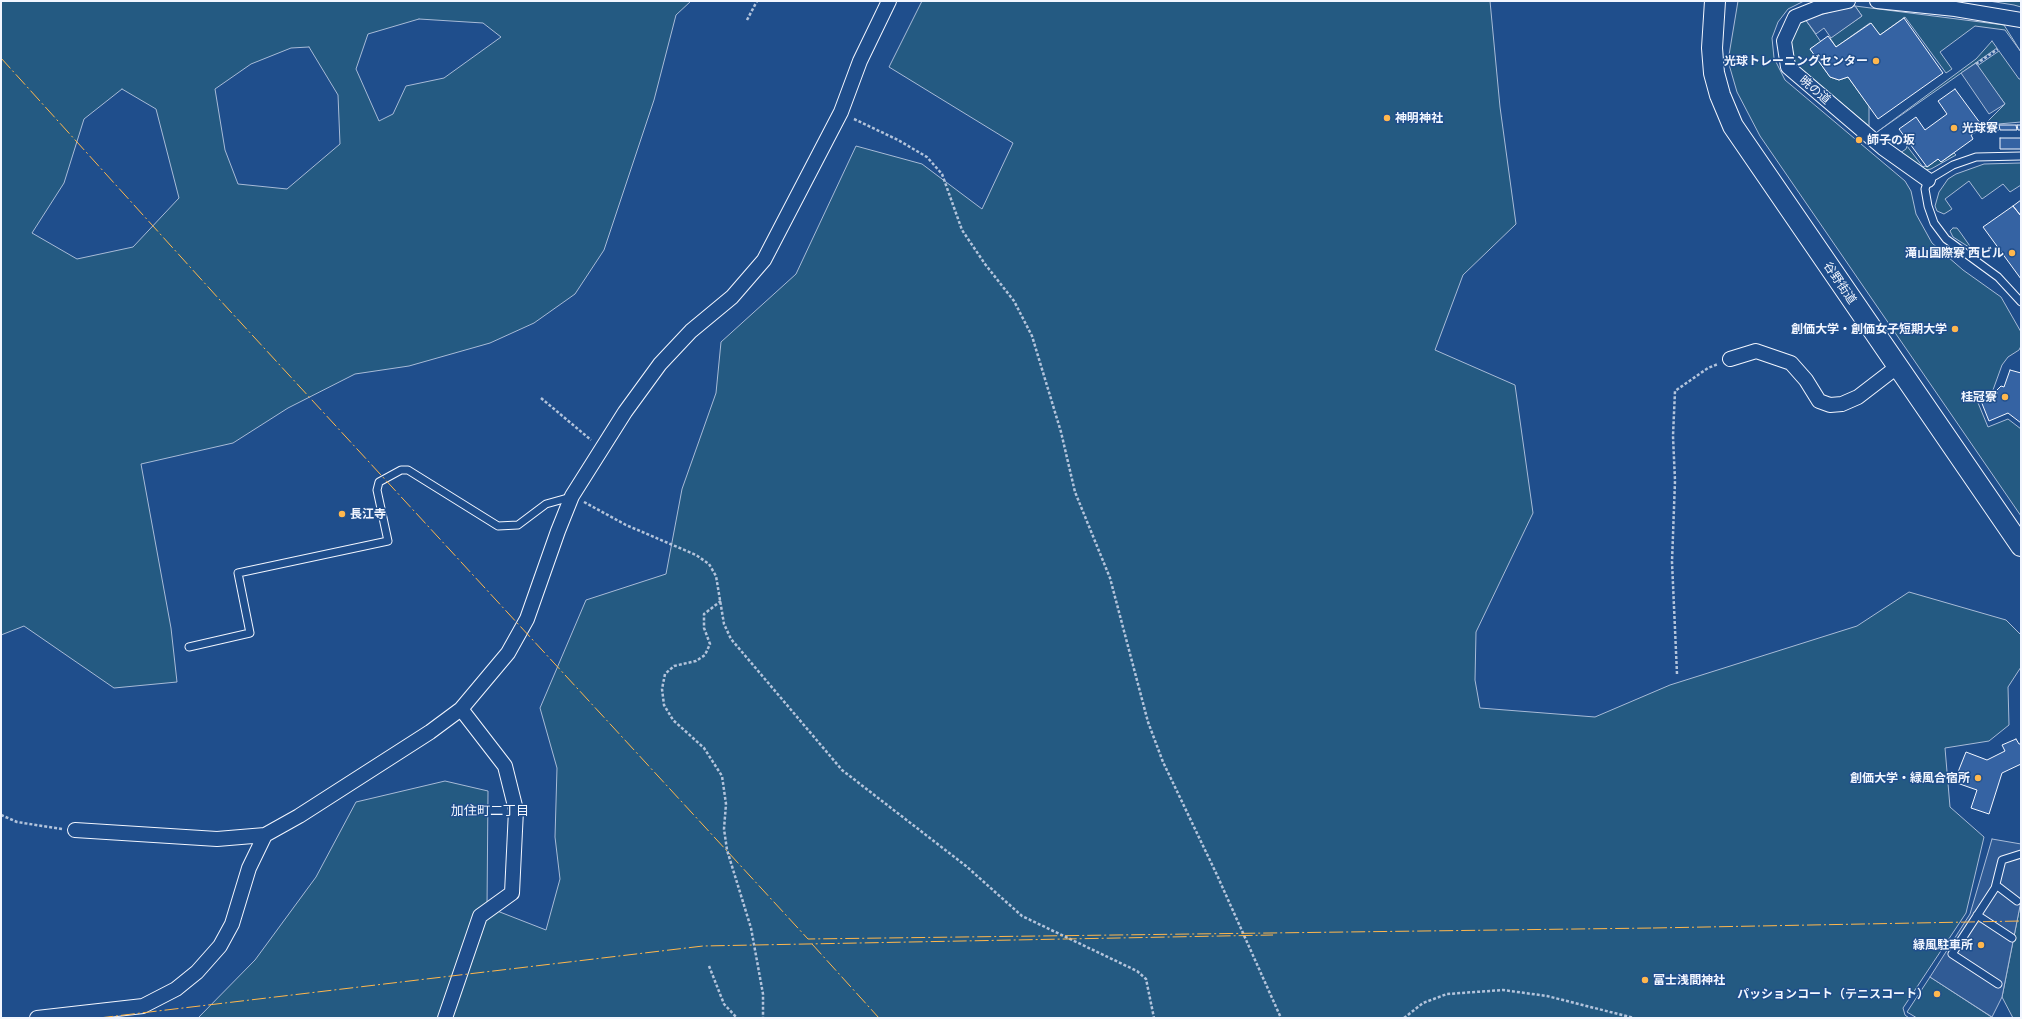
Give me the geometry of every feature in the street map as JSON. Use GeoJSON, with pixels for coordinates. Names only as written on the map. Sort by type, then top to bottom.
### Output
{"type":"FeatureCollection","features":[{"type":"Feature","properties":{"kind":"main road","name":"谷野街道"},"geometry":{"type":"LineString","coordinates":[[1715,1],[1712,48],[1714,73],[1720,95],[1733,126],[2021,546]]}},
{"type":"Feature","properties":{"kind":"street"},"geometry":{"type":"LineString","coordinates":[[75,830],[217,839],[265,835],[299,816],[430,732],[461,709],[508,653],[527,620],[558,531],[572,496],[625,412],[660,364],[690,331],[732,297],[764,260],[841,112],[860,61],[889,1]]}},
{"type":"Feature","properties":{"kind":"street","name":"暁の道"},"geometry":{"type":"LineString","coordinates":[[1848,1],[1820,7],[1795,17],[1784,40],[1788,67],[1883,148],[1928,180]]}},
{"type":"Feature","properties":{"kind":"street"},"geometry":{"type":"LineString","coordinates":[[1876,1],[1955,10],[2021,20]]}},
{"type":"Feature","properties":{"kind":"street"},"geometry":{"type":"LineString","coordinates":[[1730,359],[1756,351],[1791,363],[1806,380],[1820,401],[1830,405],[1842,404],[1858,397],[1897,367]]}},
{"type":"Feature","properties":{"kind":"street"},"geometry":{"type":"LineString","coordinates":[[445,1018],[480,916],[512,892],[516,810],[505,766],[461,709]]}},
{"type":"Feature","properties":{"kind":"street"},"geometry":{"type":"LineString","coordinates":[[37,1018],[143,1006],[176,989],[198,972],[220,946],[232,924],[249,868],[265,835]]}},
{"type":"Feature","properties":{"kind":"lane"},"geometry":{"type":"LineString","coordinates":[[2021,156],[1976,157],[1953,164],[1928,180],[1925,189],[1928,206],[1934,223],[1946,239],[1998,277],[2021,302]]}},
{"type":"Feature","properties":{"kind":"lane"},"geometry":{"type":"LineString","coordinates":[[189,648],[250,633],[238,573],[388,541],[377,490],[379,482],[401,470],[408,470],[498,526],[518,525],[546,504],[572,496]]}},
{"type":"Feature","properties":{"kind":"lane"},"geometry":{"type":"LineString","coordinates":[[1998,984],[1952,954],[1996,885],[2002,860],[2021,854]]}},
{"type":"Feature","properties":{"kind":"lane"},"geometry":{"type":"LineString","coordinates":[[1996,885],[2017,901]]}},
{"type":"Feature","properties":{"kind":"lane"},"geometry":{"type":"LineString","coordinates":[[1977,915],[2012,938]]}},
{"type":"Feature","properties":{"kind":"path"},"geometry":{"type":"LineString","coordinates":[[746,20],[757,1]]}},
{"type":"Feature","properties":{"kind":"path"},"geometry":{"type":"LineString","coordinates":[[1976,64],[1998,49]]}},
{"type":"Feature","properties":{"kind":"path"},"geometry":{"type":"LineString","coordinates":[[841,112],[898,140],[927,158],[942,174],[962,230],[985,264],[1014,301],[1032,336],[1061,432],[1075,492],[1110,578],[1148,722],[1160,755],[1281,1018]]}},
{"type":"Feature","properties":{"kind":"path"},"geometry":{"type":"LineString","coordinates":[[1677,674],[1672,562],[1675,481],[1673,436],[1675,391],[1708,368],[1730,359]]}},
{"type":"Feature","properties":{"kind":"path"},"geometry":{"type":"LineString","coordinates":[[541,398],[602,449]]}},
{"type":"Feature","properties":{"kind":"path"},"geometry":{"type":"LineString","coordinates":[[572,496],[626,524],[696,555],[709,564],[716,576],[724,624],[731,639],[842,770],[966,866],[1022,916],[1137,971],[1146,979],[1154,1018]]}},
{"type":"Feature","properties":{"kind":"path"},"geometry":{"type":"LineString","coordinates":[[721,601],[704,614],[704,628],[710,644],[706,655],[696,662],[674,666],[665,674],[662,689],[664,704],[673,720],[704,748],[722,776],[726,804],[724,829],[727,850],[751,928],[763,994],[763,1018]]}},
{"type":"Feature","properties":{"kind":"path"},"geometry":{"type":"LineString","coordinates":[[1,814],[17,822],[75,830]]}},
{"type":"Feature","properties":{"kind":"path"},"geometry":{"type":"LineString","coordinates":[[709,966],[724,1004],[737,1018]]}},
{"type":"Feature","properties":{"kind":"path"},"geometry":{"type":"LineString","coordinates":[[1404,1018],[1423,1002],[1447,994],[1503,990],[1547,996],[1634,1018]]}},
{"type":"Feature","properties":{"kind":"shaded area"},"geometry":{"type":"Polygon","coordinates":[[[1,1],[691,1],[676,15],[654,100],[604,250],[575,294],[534,323],[490,343],[409,366],[355,374],[288,408],[233,443],[141,464],[171,628],[177,682],[114,688],[24,626],[1,635],[1,1]],[[419,19],[368,34],[356,69],[379,121],[393,114],[406,86],[444,78],[501,37],[483,23],[419,19]],[[309,47],[291,48],[251,64],[215,89],[225,150],[238,184],[287,189],[340,144],[338,95],[309,47]],[[122,89],[84,119],[64,183],[32,233],[77,259],[133,247],[179,198],[156,109],[122,89]]]}},
{"type":"Feature","properties":{"kind":"shaded area"},"geometry":{"type":"Polygon","coordinates":[[[922,1],[1490,1],[1500,107],[1516,224],[1463,275],[1435,350],[1515,385],[1533,513],[1476,632],[1475,680],[1480,708],[1595,717],[1670,685],[1857,626],[1909,592],[2006,620],[2021,635],[2021,667],[2008,687],[2009,725],[1989,741],[1945,748],[1950,807],[1984,837],[1966,913],[1903,1008],[1905,1015],[1909,1018],[198,1018],[255,960],[316,877],[356,802],[445,781],[488,791],[487,907],[546,930],[560,879],[555,837],[557,768],[540,708],[586,600],[666,574],[682,489],[716,393],[721,342],[796,274],[856,146],[922,164],[982,209],[1013,143],[889,67],[922,1]]]}},
{"type":"Feature","properties":{"kind":"shaded area"},"geometry":{"type":"Polygon","coordinates":[[[1738,1],[1804,1],[1788,9],[1778,22],[1772,38],[1774,58],[1785,80],[1905,181],[1911,191],[1916,214],[1932,243],[1963,270],[2001,297],[2021,332],[2021,346],[2019,350],[2008,357],[2002,365],[1993,390],[1976,398],[1988,427],[2008,419],[2021,429],[2021,516],[1760,136],[1737,92],[1728,61],[1738,1]]]}},
{"type":"Feature","properties":{"kind":"shaded area"},"geometry":{"type":"Polygon","coordinates":[[[1989,1],[2021,1],[2021,7],[2014,5],[1989,1]]]}},
{"type":"Feature","properties":{"kind":"shaded area"},"geometry":{"type":"Polygon","coordinates":[[[1855,6],[2004,25],[2021,52],[2005,30],[1975,26],[1940,52],[1952,69],[1946,73],[1905,17],[1880,35],[1870,23],[1836,47],[1830,38],[1862,16],[1855,6]]]}},
{"type":"Feature","properties":{"kind":"shaded area"},"geometry":{"type":"Polygon","coordinates":[[[1855,6],[1862,16],[1831,38],[1824,28],[1816,34],[1805,19],[1855,6]]]}},
{"type":"Feature","properties":{"kind":"shaded area"},"geometry":{"type":"Polygon","coordinates":[[[1805,19],[1821,42],[1810,49],[1830,77],[1839,80],[1848,77],[1869,106],[1869,126],[1796,65],[1791,44],[1793,33],[1799,24],[1805,19]]]}},
{"type":"Feature","properties":{"kind":"shaded area"},"geometry":{"type":"Polygon","coordinates":[[[1992,41],[1997,48],[1877,132],[1976,59],[1992,41]]]}},
{"type":"Feature","properties":{"kind":"shaded area"},"geometry":{"type":"Polygon","coordinates":[[[1999,51],[2019,79],[2021,79],[2021,122],[1998,124],[1998,131],[1994,132],[1987,122],[2005,104],[1977,66],[1999,51]]]}},
{"type":"Feature","properties":{"kind":"shaded area"},"geometry":{"type":"Polygon","coordinates":[[[1976,63],[2005,104],[1989,114],[1961,73],[1976,63]]]}},
{"type":"Feature","properties":{"kind":"shaded area"},"geometry":{"type":"Polygon","coordinates":[[[1907,146],[1923,167],[1927,167],[1938,159],[1941,162],[1954,153],[1956,155],[1931,169],[1925,170],[1900,153],[1906,149],[1907,146]]]}},
{"type":"Feature","properties":{"kind":"shaded area"},"geometry":{"type":"Polygon","coordinates":[[[2021,163],[2021,185],[2010,192],[2003,184],[1982,199],[1969,181],[1945,199],[1952,209],[1944,214],[1937,211],[1935,206],[1939,192],[1948,179],[1956,174],[1984,164],[2021,163]]]}},
{"type":"Feature","properties":{"kind":"shaded area"},"geometry":{"type":"Polygon","coordinates":[[[1953,228],[1957,228],[1972,249],[1953,237],[1950,231],[1953,228]]]}},
{"type":"Feature","properties":{"kind":"shaded area","name":"緑風駐車所"},"geometry":{"type":"Polygon","coordinates":[[[1992,839],[2021,844],[2021,901],[2002,997],[1992,1017],[1930,977],[1970,914],[1992,839]]]}},
{"type":"Feature","properties":{"kind":"shaded area"},"geometry":{"type":"Polygon","coordinates":[[[2021,901],[2021,1018],[2013,1018],[2002,997],[2021,901]]]}},
{"type":"Feature","properties":{"kind":"shaded area","name":"パッションコート（テニスコート）"},"geometry":{"type":"Polygon","coordinates":[[[1930,977],[1993,1018],[1917,1018],[1907,1012],[1930,977]]]}},
{"type":"Feature","properties":{"kind":"building","name":"光球トレーニングセンター"},"geometry":{"type":"Polygon","coordinates":[[[1904,18],[1943,73],[1878,119],[1848,77],[1839,80],[1830,77],[1810,49],[1828,36],[1836,47],[1871,23],[1880,35],[1904,18]]]}},
{"type":"Feature","properties":{"kind":"building","name":"光球寮"},"geometry":{"type":"Polygon","coordinates":[[[1955,89],[1983,127],[1971,135],[1973,139],[1941,162],[1938,159],[1927,167],[1899,129],[1916,117],[1925,130],[1947,114],[1938,101],[1955,89]]]}},
{"type":"Feature","properties":{"kind":"building"},"geometry":{"type":"Polygon","coordinates":[[[1999,125],[2016,125],[2017,130],[2000,130],[1999,125]]]}},
{"type":"Feature","properties":{"kind":"building"},"geometry":{"type":"Polygon","coordinates":[[[2017,125],[2021,125],[2021,130],[2018,130],[2017,125]]]}},
{"type":"Feature","properties":{"kind":"building"},"geometry":{"type":"Polygon","coordinates":[[[2000,138],[2021,138],[2021,149],[2000,149],[2000,138]]]}},
{"type":"Feature","properties":{"kind":"building"},"geometry":{"type":"Polygon","coordinates":[[[2021,200],[2021,216],[2013,206],[2021,200]]]}},
{"type":"Feature","properties":{"kind":"building","name":"滝山国際寮 西ビル"},"geometry":{"type":"Polygon","coordinates":[[[2013,206],[2021,216],[2021,279],[1983,227],[2013,206]]]}},
{"type":"Feature","properties":{"kind":"building","name":"桂冠寮"},"geometry":{"type":"Polygon","coordinates":[[[2010,370],[2021,373],[2021,423],[2008,413],[1989,421],[1981,401],[1998,393],[1996,391],[2001,386],[2004,387],[2010,370]]]}},
{"type":"Feature","properties":{"kind":"building","name":"創価大学・緑風合宿所"},"geometry":{"type":"Polygon","coordinates":[[[2016,739],[2019,744],[2021,744],[2021,764],[2002,773],[1989,814],[1971,808],[1977,790],[1954,782],[1966,752],[1987,760],[2005,751],[2002,745],[2016,739]]]}},
{"type":"Feature","properties":{"kind":"power"},"geometry":{"type":"LineString","coordinates":[[1,58],[219,299],[808,939],[1653,928]]}},
{"type":"Feature","properties":{"kind":"power"},"geometry":{"type":"LineString","coordinates":[[1653,928],[2021,921]]}},
{"type":"Feature","properties":{"kind":"power"},"geometry":{"type":"LineString","coordinates":[[99,1018],[703,946],[1273,935]]}},
{"type":"Feature","properties":{"kind":"power"},"geometry":{"type":"LineString","coordinates":[[812,944],[879,1018]]}},
{"type":"Feature","properties":{"kind":"place","name":"光球トレーニングセンター"},"geometry":{"type":"Point","coordinates":[1876,61]}},
{"type":"Feature","properties":{"kind":"place","name":"神明神社"},"geometry":{"type":"Point","coordinates":[1387,118]}},
{"type":"Feature","properties":{"kind":"place","name":"光球寮"},"geometry":{"type":"Point","coordinates":[1954,128]}},
{"type":"Feature","properties":{"kind":"place","name":"師子の坂"},"geometry":{"type":"Point","coordinates":[1859,140]}},
{"type":"Feature","properties":{"kind":"place","name":"滝山国際寮 西ビル"},"geometry":{"type":"Point","coordinates":[2012,253]}},
{"type":"Feature","properties":{"kind":"place","name":"創価大学・創価女子短期大学"},"geometry":{"type":"Point","coordinates":[1955,329]}},
{"type":"Feature","properties":{"kind":"place","name":"桂冠寮"},"geometry":{"type":"Point","coordinates":[2005,397]}},
{"type":"Feature","properties":{"kind":"place","name":"長江寺"},"geometry":{"type":"Point","coordinates":[342,514]}},
{"type":"Feature","properties":{"kind":"place","name":"創価大学・緑風合宿所"},"geometry":{"type":"Point","coordinates":[1978,778]}},
{"type":"Feature","properties":{"kind":"place","name":"緑風駐車所"},"geometry":{"type":"Point","coordinates":[1981,945]}},
{"type":"Feature","properties":{"kind":"place","name":"富士浅間神社"},"geometry":{"type":"Point","coordinates":[1645,980]}},
{"type":"Feature","properties":{"kind":"place","name":"パッションコート（テニスコート）"},"geometry":{"type":"Point","coordinates":[1937,994]}},
{"type":"Feature","properties":{"kind":"district","name":"加住町二丁目"},"geometry":{"type":"Point","coordinates":[490,811]}}]}
